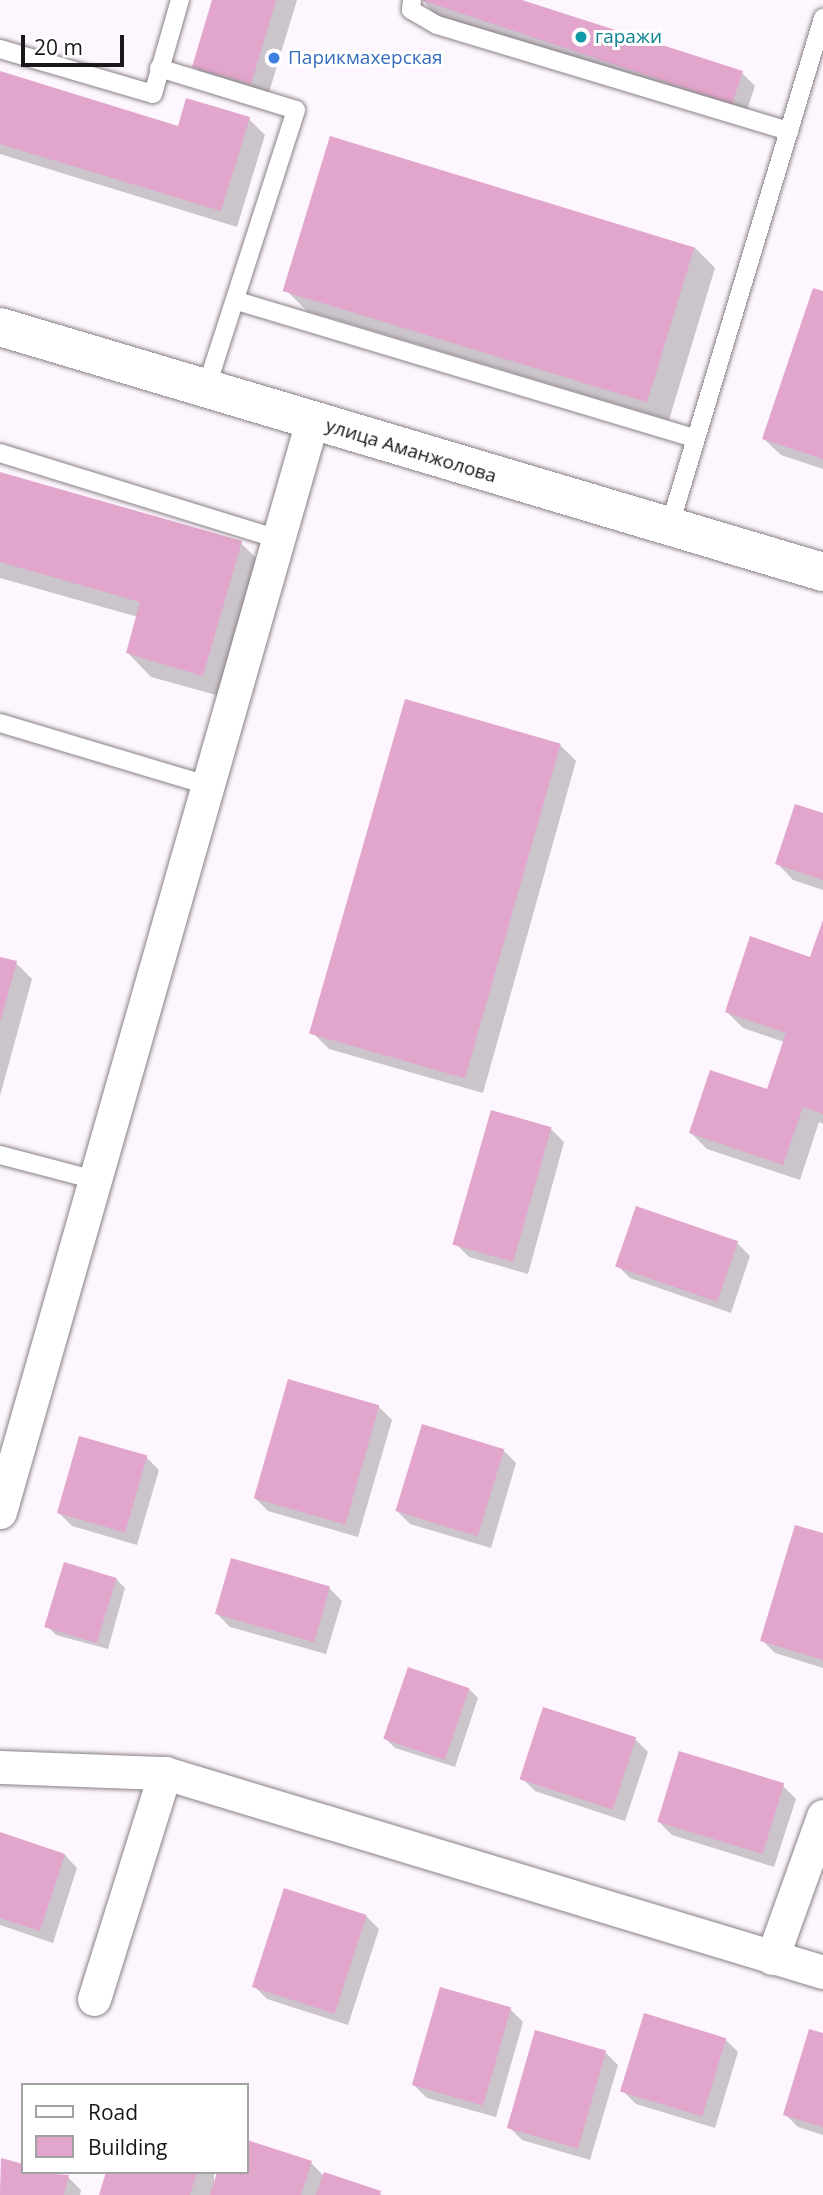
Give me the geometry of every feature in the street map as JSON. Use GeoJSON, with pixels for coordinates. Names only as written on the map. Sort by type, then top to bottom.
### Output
{"type":"FeatureCollection","features":[{"type":"Feature","properties":{"kind":"main road","name":"улица Аманжолова"},"geometry":{"type":"LineString","coordinates":[[0,327],[823,572]]}},
{"type":"Feature","properties":{"kind":"street"},"geometry":{"type":"LineString","coordinates":[[0,1512],[312,421]]}},
{"type":"Feature","properties":{"kind":"street"},"geometry":{"type":"LineString","coordinates":[[0,1767],[165,1773],[823,1972]]}},
{"type":"Feature","properties":{"kind":"street"},"geometry":{"type":"LineString","coordinates":[[93,1999],[165,1773]]}},
{"type":"Feature","properties":{"kind":"street"},"geometry":{"type":"LineString","coordinates":[[772,1958],[823,1816]]}},
{"type":"Feature","properties":{"kind":"lane"},"geometry":{"type":"LineString","coordinates":[[0,49],[153,94],[180,0]]}},
{"type":"Feature","properties":{"kind":"lane"},"geometry":{"type":"LineString","coordinates":[[412,0],[411,10],[437,25],[789,131]]}},
{"type":"Feature","properties":{"kind":"lane"},"geometry":{"type":"LineString","coordinates":[[669,528],[823,19]]}},
{"type":"Feature","properties":{"kind":"lane"},"geometry":{"type":"LineString","coordinates":[[159,68],[296,110],[237,302],[206,388]]}},
{"type":"Feature","properties":{"kind":"lane"},"geometry":{"type":"LineString","coordinates":[[237,302],[695,438]]}},
{"type":"Feature","properties":{"kind":"lane"},"geometry":{"type":"LineString","coordinates":[[0,453],[278,539]]}},
{"type":"Feature","properties":{"kind":"lane"},"geometry":{"type":"LineString","coordinates":[[0,723],[207,785]]}},
{"type":"Feature","properties":{"kind":"lane"},"geometry":{"type":"LineString","coordinates":[[0,1155],[95,1180]]}},
{"type":"Feature","properties":{"kind":"building"},"geometry":{"type":"Polygon","coordinates":[[[212,0],[276,0],[251,84],[192,67],[212,0]]]}},
{"type":"Feature","properties":{"kind":"building","name":"гаражи"},"geometry":{"type":"Polygon","coordinates":[[[421,0],[522,0],[743,71],[732,104],[421,0]]]}},
{"type":"Feature","properties":{"kind":"building"},"geometry":{"type":"Polygon","coordinates":[[[0,71],[178,126],[186,98],[250,117],[221,211],[0,144],[0,71]]]}},
{"type":"Feature","properties":{"kind":"building"},"geometry":{"type":"Polygon","coordinates":[[[330,136],[694,247],[647,402],[283,291],[330,136]]]}},
{"type":"Feature","properties":{"kind":"building"},"geometry":{"type":"Polygon","coordinates":[[[813,288],[823,291],[823,459],[762,439],[813,288]]]}},
{"type":"Feature","properties":{"kind":"building"},"geometry":{"type":"Polygon","coordinates":[[[0,472],[242,541],[203,676],[126,653],[140,602],[0,562],[0,472]]]}},
{"type":"Feature","properties":{"kind":"building"},"geometry":{"type":"Polygon","coordinates":[[[405,699],[561,744],[465,1078],[309,1034],[405,699]]]}},
{"type":"Feature","properties":{"kind":"building"},"geometry":{"type":"Polygon","coordinates":[[[795,804],[823,813],[823,880],[775,864],[795,804]]]}},
{"type":"Feature","properties":{"kind":"building"},"geometry":{"type":"Polygon","coordinates":[[[823,920],[823,1114],[803,1107],[783,1165],[689,1133],[710,1070],[767,1089],[786,1033],[725,1012],[750,936],[810,957],[823,920]]]}},
{"type":"Feature","properties":{"kind":"building"},"geometry":{"type":"Polygon","coordinates":[[[0,957],[17,961],[1,1019],[0,1019],[0,957]]]}},
{"type":"Feature","properties":{"kind":"building"},"geometry":{"type":"Polygon","coordinates":[[[491,1110],[552,1127],[513,1262],[452,1245],[491,1110]]]}},
{"type":"Feature","properties":{"kind":"building"},"geometry":{"type":"Polygon","coordinates":[[[636,1206],[738,1241],[717,1302],[615,1267],[636,1206]]]}},
{"type":"Feature","properties":{"kind":"building"},"geometry":{"type":"Polygon","coordinates":[[[288,1379],[379,1405],[345,1524],[254,1498],[288,1379]]]}},
{"type":"Feature","properties":{"kind":"building"},"geometry":{"type":"Polygon","coordinates":[[[422,1424],[504,1449],[478,1536],[395,1511],[422,1424]]]}},
{"type":"Feature","properties":{"kind":"building"},"geometry":{"type":"Polygon","coordinates":[[[79,1436],[147,1456],[125,1532],[57,1513],[79,1436]]]}},
{"type":"Feature","properties":{"kind":"building"},"geometry":{"type":"Polygon","coordinates":[[[795,1525],[823,1533],[823,1660],[760,1641],[795,1525]]]}},
{"type":"Feature","properties":{"kind":"building"},"geometry":{"type":"Polygon","coordinates":[[[231,1558],[330,1586],[314,1642],[215,1614],[231,1558]]]}},
{"type":"Feature","properties":{"kind":"building"},"geometry":{"type":"Polygon","coordinates":[[[64,1562],[117,1578],[97,1643],[44,1627],[64,1562]]]}},
{"type":"Feature","properties":{"kind":"building"},"geometry":{"type":"Polygon","coordinates":[[[408,1667],[469,1688],[445,1760],[383,1739],[408,1667]]]}},
{"type":"Feature","properties":{"kind":"building"},"geometry":{"type":"Polygon","coordinates":[[[543,1707],[636,1737],[613,1810],[520,1779],[543,1707]]]}},
{"type":"Feature","properties":{"kind":"building"},"geometry":{"type":"Polygon","coordinates":[[[679,1751],[784,1783],[763,1854],[657,1822],[679,1751]]]}},
{"type":"Feature","properties":{"kind":"building"},"geometry":{"type":"Polygon","coordinates":[[[0,1832],[65,1854],[40,1931],[0,1918],[0,1832]]]}},
{"type":"Feature","properties":{"kind":"building"},"geometry":{"type":"Polygon","coordinates":[[[284,1888],[367,1915],[335,2014],[252,1987],[284,1888]]]}},
{"type":"Feature","properties":{"kind":"building"},"geometry":{"type":"Polygon","coordinates":[[[440,1987],[511,2007],[483,2105],[412,2085],[440,1987]]]}},
{"type":"Feature","properties":{"kind":"building"},"geometry":{"type":"Polygon","coordinates":[[[644,2013],[726,2038],[702,2117],[620,2091],[644,2013]]]}},
{"type":"Feature","properties":{"kind":"building"},"geometry":{"type":"Polygon","coordinates":[[[809,2029],[823,2033],[823,2127],[783,2115],[809,2029]]]}},
{"type":"Feature","properties":{"kind":"building"},"geometry":{"type":"Polygon","coordinates":[[[535,2030],[606,2050],[578,2148],[507,2128],[535,2030]]]}},
{"type":"Feature","properties":{"kind":"building"},"geometry":{"type":"Polygon","coordinates":[[[248,2140],[312,2161],[301,2195],[210,2195],[216,2174],[248,2174],[248,2140]]]}},
{"type":"Feature","properties":{"kind":"building"},"geometry":{"type":"Polygon","coordinates":[[[1,2158],[21,2163],[21,2174],[69,2175],[64,2195],[0,2195],[1,2158]]]}},
{"type":"Feature","properties":{"kind":"building"},"geometry":{"type":"Polygon","coordinates":[[[324,2172],[381,2191],[380,2195],[316,2195],[324,2172]]]}},
{"type":"Feature","properties":{"kind":"building"},"geometry":{"type":"Polygon","coordinates":[[[105,2174],[196,2174],[190,2195],[99,2195],[105,2174]]]}},
{"type":"Feature","properties":{"kind":"place","name":"гаражи"},"geometry":{"type":"Point","coordinates":[581,37]}},
{"type":"Feature","properties":{"kind":"place","name":"Парикмахерская"},"geometry":{"type":"Point","coordinates":[274,58]}}]}
